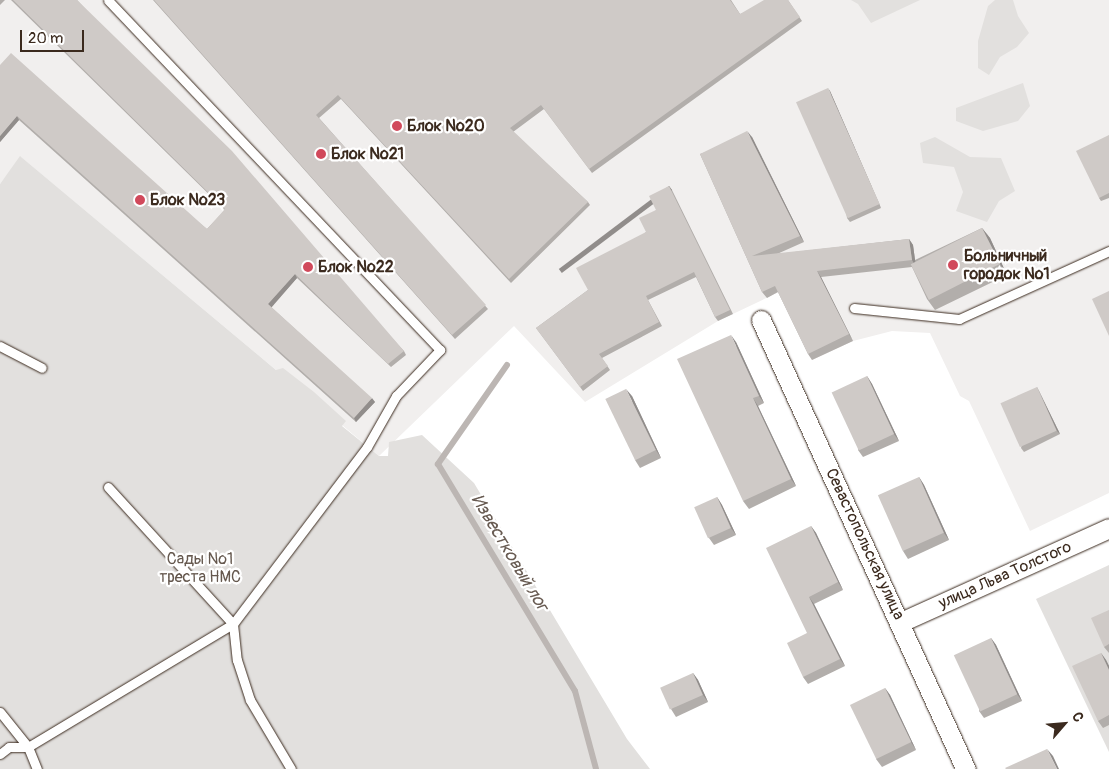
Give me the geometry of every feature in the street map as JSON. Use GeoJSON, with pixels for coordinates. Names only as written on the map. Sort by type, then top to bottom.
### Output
{"type":"FeatureCollection","features":[{"type":"Feature","properties":{"kind":"street","name":"Севастопольская улица"},"geometry":{"type":"LineString","coordinates":[[761,320],[901,622],[966,769]]}},
{"type":"Feature","properties":{"kind":"street","name":"улица Льва Толстого"},"geometry":{"type":"LineString","coordinates":[[901,622],[1109,528]]}},
{"type":"Feature","properties":{"kind":"lane"},"geometry":{"type":"LineString","coordinates":[[0,754],[9,747],[28,747],[232,624],[367,447],[396,396],[440,350],[108,0]]}},
{"type":"Feature","properties":{"kind":"lane"},"geometry":{"type":"LineString","coordinates":[[854,308],[959,319],[1109,251]]}},
{"type":"Feature","properties":{"kind":"lane"},"geometry":{"type":"LineString","coordinates":[[0,346],[42,368]]}},
{"type":"Feature","properties":{"kind":"lane"},"geometry":{"type":"LineString","coordinates":[[108,486],[232,624],[236,660],[250,700],[290,769]]}},
{"type":"Feature","properties":{"kind":"lane"},"geometry":{"type":"LineString","coordinates":[[0,712],[28,747],[37,769]]}},
{"type":"Feature","properties":{"kind":"shaded area"},"geometry":{"type":"Polygon","coordinates":[[[0,0],[1109,0],[1109,493],[1030,531],[969,401],[960,396],[930,333],[892,331],[853,341],[812,360],[779,292],[718,321],[585,402],[514,326],[379,456],[21,157],[0,184],[0,0]]]}},
{"type":"Feature","properties":{"kind":"green space"},"geometry":{"type":"Polygon","coordinates":[[[851,0],[920,0],[871,23],[858,4],[851,0]]]}},
{"type":"Feature","properties":{"kind":"green space"},"geometry":{"type":"Polygon","coordinates":[[[995,0],[1013,0],[1018,16],[1029,33],[1017,47],[1000,57],[989,75],[978,68],[978,41],[988,6],[995,0]]]}},
{"type":"Feature","properties":{"kind":"green space"},"geometry":{"type":"Polygon","coordinates":[[[1023,83],[1030,106],[1018,121],[983,131],[956,121],[956,108],[1023,83]]]}},
{"type":"Feature","properties":{"kind":"green space"},"geometry":{"type":"Polygon","coordinates":[[[935,137],[970,157],[1001,158],[1015,191],[999,201],[987,222],[956,211],[963,192],[954,167],[923,163],[920,143],[935,137]]]}},
{"type":"Feature","properties":{"kind":"green space","name":"Сады №1 треста НМС"},"geometry":{"type":"Polygon","coordinates":[[[20,156],[276,370],[283,368],[314,392],[346,421],[342,426],[379,456],[388,456],[389,442],[422,435],[474,483],[627,739],[650,769],[0,769],[0,184],[20,156]]]}},
{"type":"Feature","properties":{"kind":"green space"},"geometry":{"type":"Polygon","coordinates":[[[1109,565],[1109,752],[1036,599],[1109,565]]]}},
{"type":"Feature","properties":{"kind":"building"},"geometry":{"type":"Polygon","coordinates":[[[13,0],[77,0],[232,151],[404,351],[388,364],[295,274],[268,304],[372,398],[354,418],[17,116],[0,136],[0,65],[11,53],[207,229],[225,209],[13,0]]]}},
{"type":"Feature","properties":{"kind":"building"},"geometry":{"type":"Polygon","coordinates":[[[154,0],[730,0],[740,14],[764,0],[788,0],[800,17],[589,169],[541,105],[510,128],[588,202],[509,279],[338,95],[316,115],[486,305],[452,335],[154,0]]]}},
{"type":"Feature","properties":{"kind":"building"},"geometry":{"type":"Polygon","coordinates":[[[828,88],[880,204],[848,218],[796,102],[828,88]]]}},
{"type":"Feature","properties":{"kind":"building"},"geometry":{"type":"Polygon","coordinates":[[[747,131],[800,236],[752,256],[909,239],[912,260],[817,271],[849,334],[808,354],[775,286],[762,292],[700,154],[747,131]]]}},
{"type":"Feature","properties":{"kind":"building"},"geometry":{"type":"Polygon","coordinates":[[[1109,135],[1109,193],[1099,198],[1076,151],[1109,135]]]}},
{"type":"Feature","properties":{"kind":"building"},"geometry":{"type":"Polygon","coordinates":[[[669,186],[730,310],[715,317],[694,272],[646,296],[659,322],[599,354],[608,366],[580,387],[536,328],[588,290],[576,268],[646,232],[639,218],[656,210],[649,196],[669,186]]]}},
{"type":"Feature","properties":{"kind":"building"},"geometry":{"type":"Polygon","coordinates":[[[982,228],[1000,264],[929,300],[911,264],[982,228]]]}},
{"type":"Feature","properties":{"kind":"building"},"geometry":{"type":"Polygon","coordinates":[[[1109,291],[1109,336],[1092,299],[1109,291]]]}},
{"type":"Feature","properties":{"kind":"building"},"geometry":{"type":"Polygon","coordinates":[[[731,335],[759,396],[753,398],[791,479],[743,501],[677,359],[731,335]]]}},
{"type":"Feature","properties":{"kind":"building"},"geometry":{"type":"Polygon","coordinates":[[[867,376],[894,434],[859,450],[832,392],[867,376]]]}},
{"type":"Feature","properties":{"kind":"building"},"geometry":{"type":"Polygon","coordinates":[[[1037,387],[1057,431],[1020,447],[1000,403],[1037,387]]]}},
{"type":"Feature","properties":{"kind":"building"},"geometry":{"type":"Polygon","coordinates":[[[626,389],[656,450],[635,460],[605,399],[626,389]]]}},
{"type":"Feature","properties":{"kind":"building"},"geometry":{"type":"Polygon","coordinates":[[[919,477],[944,533],[903,551],[878,495],[919,477]]]}},
{"type":"Feature","properties":{"kind":"building"},"geometry":{"type":"Polygon","coordinates":[[[717,497],[731,528],[708,538],[694,507],[717,497]]]}},
{"type":"Feature","properties":{"kind":"building"},"geometry":{"type":"Polygon","coordinates":[[[811,526],[838,582],[809,597],[840,659],[803,677],[787,643],[807,633],[766,548],[811,526]]]}},
{"type":"Feature","properties":{"kind":"building"},"geometry":{"type":"Polygon","coordinates":[[[1109,610],[1109,644],[1104,647],[1091,618],[1109,610]]]}},
{"type":"Feature","properties":{"kind":"building"},"geometry":{"type":"Polygon","coordinates":[[[991,638],[1017,694],[980,712],[954,655],[991,638]]]}},
{"type":"Feature","properties":{"kind":"building"},"geometry":{"type":"Polygon","coordinates":[[[1101,653],[1109,670],[1109,715],[1098,721],[1072,666],[1101,653]]]}},
{"type":"Feature","properties":{"kind":"building"},"geometry":{"type":"Polygon","coordinates":[[[693,673],[703,695],[670,710],[660,688],[693,673]]]}},
{"type":"Feature","properties":{"kind":"building"},"geometry":{"type":"Polygon","coordinates":[[[885,688],[911,742],[876,759],[850,705],[885,688]]]}},
{"type":"Feature","properties":{"kind":"building"},"geometry":{"type":"Polygon","coordinates":[[[1047,749],[1057,769],[1005,768],[1047,749]]]}},
{"type":"Feature","properties":{"kind":"waterway","name":"Известковый лог"},"geometry":{"type":"LineString","coordinates":[[507,365],[438,464],[575,691],[596,769]]}},
{"type":"Feature","properties":{"kind":"place","name":"Блок №20"},"geometry":{"type":"Point","coordinates":[397,126]}},
{"type":"Feature","properties":{"kind":"place","name":"Блок №21"},"geometry":{"type":"Point","coordinates":[321,154]}},
{"type":"Feature","properties":{"kind":"place","name":"Блок №23"},"geometry":{"type":"Point","coordinates":[140,200]}},
{"type":"Feature","properties":{"kind":"place","name":"Больничный городок №1"},"geometry":{"type":"Point","coordinates":[953,265]}},
{"type":"Feature","properties":{"kind":"place","name":"Блок №22"},"geometry":{"type":"Point","coordinates":[308,267]}}]}
